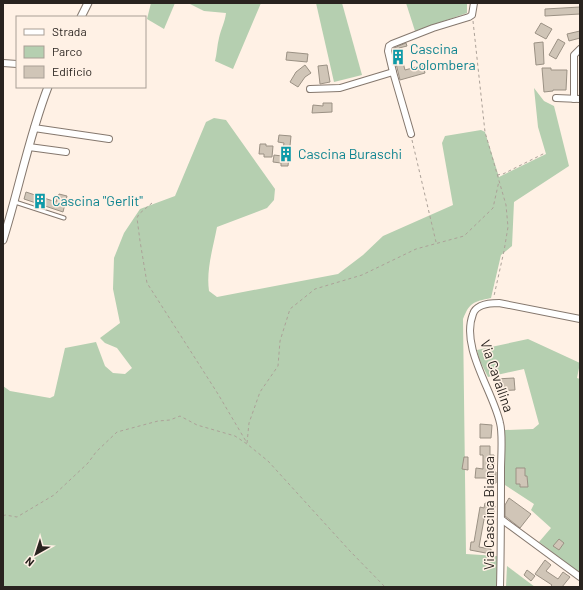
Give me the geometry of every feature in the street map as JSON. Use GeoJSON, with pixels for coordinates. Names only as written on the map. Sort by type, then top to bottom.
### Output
{"type":"FeatureCollection","features":[{"type":"Feature","properties":{"kind":"street"},"geometry":{"type":"LineString","coordinates":[[82,16],[88,3]]}},
{"type":"Feature","properties":{"kind":"street"},"geometry":{"type":"LineString","coordinates":[[411,134],[393,72],[388,51],[389,46],[472,15],[474,3]]}},
{"type":"Feature","properties":{"kind":"street"},"geometry":{"type":"LineString","coordinates":[[556,98],[577,99],[574,55],[580,50]]}},
{"type":"Feature","properties":{"kind":"street"},"geometry":{"type":"LineString","coordinates":[[3,63],[16,64]]}},
{"type":"Feature","properties":{"kind":"street"},"geometry":{"type":"LineString","coordinates":[[310,89],[340,88],[393,72]]}},
{"type":"Feature","properties":{"kind":"street"},"geometry":{"type":"LineString","coordinates":[[3,240],[15,202],[34,128],[48,88]]}},
{"type":"Feature","properties":{"kind":"street"},"geometry":{"type":"LineString","coordinates":[[34,128],[109,139]]}},
{"type":"Feature","properties":{"kind":"street"},"geometry":{"type":"LineString","coordinates":[[29,147],[66,152]]}},
{"type":"Feature","properties":{"kind":"street","name":"Via Cavallina"},"geometry":{"type":"LineString","coordinates":[[501,439],[501,424],[475,358],[471,338],[472,314],[475,309],[493,303],[499,303],[580,319]]}},
{"type":"Feature","properties":{"kind":"street","name":"Via Cascina Bianca"},"geometry":{"type":"LineString","coordinates":[[500,587],[501,439]]}},
{"type":"Feature","properties":{"kind":"street"},"geometry":{"type":"LineString","coordinates":[[501,519],[580,577]]}},
{"type":"Feature","properties":{"kind":"lane"},"geometry":{"type":"LineString","coordinates":[[15,202],[64,218]]}},
{"type":"Feature","properties":{"kind":"path"},"geometry":{"type":"LineString","coordinates":[[472,15],[485,132],[506,205],[508,227],[493,303]]}},
{"type":"Feature","properties":{"kind":"path"},"geometry":{"type":"LineString","coordinates":[[411,134],[436,243]]}},
{"type":"Feature","properties":{"kind":"path"},"geometry":{"type":"LineString","coordinates":[[497,175],[503,174],[545,153]]}},
{"type":"Feature","properties":{"kind":"path"},"geometry":{"type":"LineString","coordinates":[[247,444],[249,423],[260,392],[278,366],[280,341],[290,310],[315,290],[362,275],[416,248],[464,236],[494,208],[499,181]]}},
{"type":"Feature","properties":{"kind":"path"},"geometry":{"type":"LineString","coordinates":[[152,203],[139,214],[137,218],[147,283],[218,394],[247,444]]}},
{"type":"Feature","properties":{"kind":"path"},"geometry":{"type":"LineString","coordinates":[[3,516],[17,517],[54,495],[88,463],[96,452],[117,432],[158,421],[170,420],[180,416],[197,425],[234,436],[247,444],[268,461],[349,550],[385,587]]}},
{"type":"Feature","properties":{"kind":"green space"},"geometry":{"type":"Polygon","coordinates":[[[151,3],[175,3],[164,29],[147,19],[151,3]]]}},
{"type":"Feature","properties":{"kind":"green space"},"geometry":{"type":"Polygon","coordinates":[[[188,3],[261,3],[233,69],[215,61],[219,38],[226,13],[204,11],[188,3]]]}},
{"type":"Feature","properties":{"kind":"green space"},"geometry":{"type":"Polygon","coordinates":[[[316,3],[342,3],[362,75],[334,82],[316,3]]]}},
{"type":"Feature","properties":{"kind":"green space"},"geometry":{"type":"Polygon","coordinates":[[[406,3],[467,3],[467,13],[415,31],[406,3]]]}},
{"type":"Feature","properties":{"kind":"green space"},"geometry":{"type":"Polygon","coordinates":[[[534,88],[544,101],[554,106],[569,166],[514,202],[512,246],[501,255],[491,298],[476,302],[470,306],[463,319],[466,554],[497,556],[497,587],[3,587],[3,386],[10,391],[50,398],[54,396],[65,348],[96,342],[105,366],[113,373],[125,374],[132,368],[117,348],[105,343],[100,338],[120,323],[113,289],[114,258],[124,233],[140,209],[175,196],[206,122],[214,118],[226,120],[275,189],[274,200],[267,208],[217,227],[210,259],[208,283],[209,291],[217,297],[338,274],[363,255],[383,236],[453,205],[442,143],[445,136],[481,130],[485,132],[499,177],[546,154],[538,127],[534,88]]]}},
{"type":"Feature","properties":{"kind":"green space"},"geometry":{"type":"Polygon","coordinates":[[[528,339],[580,363],[577,378],[580,379],[580,573],[539,542],[551,528],[531,510],[534,504],[505,485],[505,430],[533,429],[539,424],[524,369],[488,377],[479,359],[477,350],[528,339]]]}},
{"type":"Feature","properties":{"kind":"green space"},"geometry":{"type":"Polygon","coordinates":[[[507,566],[535,587],[506,587],[507,566]]]}},
{"type":"Feature","properties":{"kind":"building"},"geometry":{"type":"Polygon","coordinates":[[[580,7],[580,14],[545,16],[545,9],[580,7]]]}},
{"type":"Feature","properties":{"kind":"building"},"geometry":{"type":"Polygon","coordinates":[[[541,23],[552,29],[546,39],[535,33],[541,23]]]}},
{"type":"Feature","properties":{"kind":"building"},"geometry":{"type":"Polygon","coordinates":[[[580,31],[580,38],[569,41],[567,34],[580,31]]]}},
{"type":"Feature","properties":{"kind":"building"},"geometry":{"type":"Polygon","coordinates":[[[558,39],[565,43],[556,59],[549,55],[558,39]]]}},
{"type":"Feature","properties":{"kind":"building"},"geometry":{"type":"Polygon","coordinates":[[[543,42],[544,64],[536,65],[534,43],[543,42]]]}},
{"type":"Feature","properties":{"kind":"building","name":"Cascina Colombera"},"geometry":{"type":"Polygon","coordinates":[[[406,43],[407,46],[399,48],[405,70],[423,65],[425,73],[400,80],[393,51],[394,48],[406,43]]]}},
{"type":"Feature","properties":{"kind":"building"},"geometry":{"type":"Polygon","coordinates":[[[287,52],[308,54],[307,62],[286,60],[287,52]]]}},
{"type":"Feature","properties":{"kind":"building"},"geometry":{"type":"Polygon","coordinates":[[[305,65],[311,73],[305,77],[298,87],[290,82],[296,72],[305,65]]]}},
{"type":"Feature","properties":{"kind":"building"},"geometry":{"type":"Polygon","coordinates":[[[327,65],[330,82],[320,84],[318,66],[327,65]]]}},
{"type":"Feature","properties":{"kind":"building"},"geometry":{"type":"Polygon","coordinates":[[[542,68],[551,68],[551,70],[567,70],[566,90],[544,92],[542,68]]]}},
{"type":"Feature","properties":{"kind":"building"},"geometry":{"type":"Polygon","coordinates":[[[323,103],[332,103],[332,112],[312,113],[313,105],[323,106],[323,103]]]}},
{"type":"Feature","properties":{"kind":"building","name":"Cascina Buraschi"},"geometry":{"type":"Polygon","coordinates":[[[279,135],[291,136],[288,166],[281,166],[281,163],[273,162],[274,155],[282,156],[284,143],[278,142],[279,135]]]}},
{"type":"Feature","properties":{"kind":"building","name":"Cascina Buraschi"},"geometry":{"type":"Polygon","coordinates":[[[260,144],[273,146],[272,157],[264,157],[264,154],[259,154],[260,144]]]}},
{"type":"Feature","properties":{"kind":"building","name":"Cascina \"Gerlit\""},"geometry":{"type":"Polygon","coordinates":[[[26,192],[56,202],[59,194],[67,196],[63,212],[24,199],[26,192]]]}},
{"type":"Feature","properties":{"kind":"building"},"geometry":{"type":"Polygon","coordinates":[[[514,378],[515,390],[496,391],[495,379],[514,378]]]}},
{"type":"Feature","properties":{"kind":"building"},"geometry":{"type":"Polygon","coordinates":[[[480,424],[492,425],[491,438],[480,438],[480,424]]]}},
{"type":"Feature","properties":{"kind":"building"},"geometry":{"type":"Polygon","coordinates":[[[480,446],[490,446],[490,455],[494,455],[494,472],[496,472],[496,483],[487,482],[487,478],[475,478],[476,468],[483,469],[483,455],[480,455],[480,446]]]}},
{"type":"Feature","properties":{"kind":"building"},"geometry":{"type":"Polygon","coordinates":[[[464,457],[468,457],[468,470],[462,469],[464,457]]]}},
{"type":"Feature","properties":{"kind":"building"},"geometry":{"type":"Polygon","coordinates":[[[516,468],[525,468],[525,476],[527,476],[528,487],[520,487],[520,484],[516,484],[516,468]]]}},
{"type":"Feature","properties":{"kind":"building"},"geometry":{"type":"Polygon","coordinates":[[[509,498],[531,514],[520,528],[505,516],[505,505],[509,498]]]}},
{"type":"Feature","properties":{"kind":"building"},"geometry":{"type":"Polygon","coordinates":[[[485,503],[495,506],[493,516],[485,514],[479,547],[491,549],[491,554],[470,550],[471,542],[474,542],[480,507],[484,508],[485,503]]]}},
{"type":"Feature","properties":{"kind":"building"},"geometry":{"type":"Polygon","coordinates":[[[559,539],[564,543],[559,550],[553,546],[559,539]]]}},
{"type":"Feature","properties":{"kind":"building"},"geometry":{"type":"Polygon","coordinates":[[[545,560],[551,565],[546,571],[558,579],[563,572],[570,577],[562,587],[550,587],[552,585],[535,574],[545,560]]]}},
{"type":"Feature","properties":{"kind":"building"},"geometry":{"type":"Polygon","coordinates":[[[527,570],[535,576],[531,581],[524,575],[527,570]]]}},
{"type":"Feature","properties":{"kind":"place","name":"Cascina Colombera"},"geometry":{"type":"Point","coordinates":[398,57]}},
{"type":"Feature","properties":{"kind":"place","name":"Cascina Buraschi"},"geometry":{"type":"Point","coordinates":[286,154]}},
{"type":"Feature","properties":{"kind":"place","name":"Cascina \"Gerlit\""},"geometry":{"type":"Point","coordinates":[40,201]}}]}
